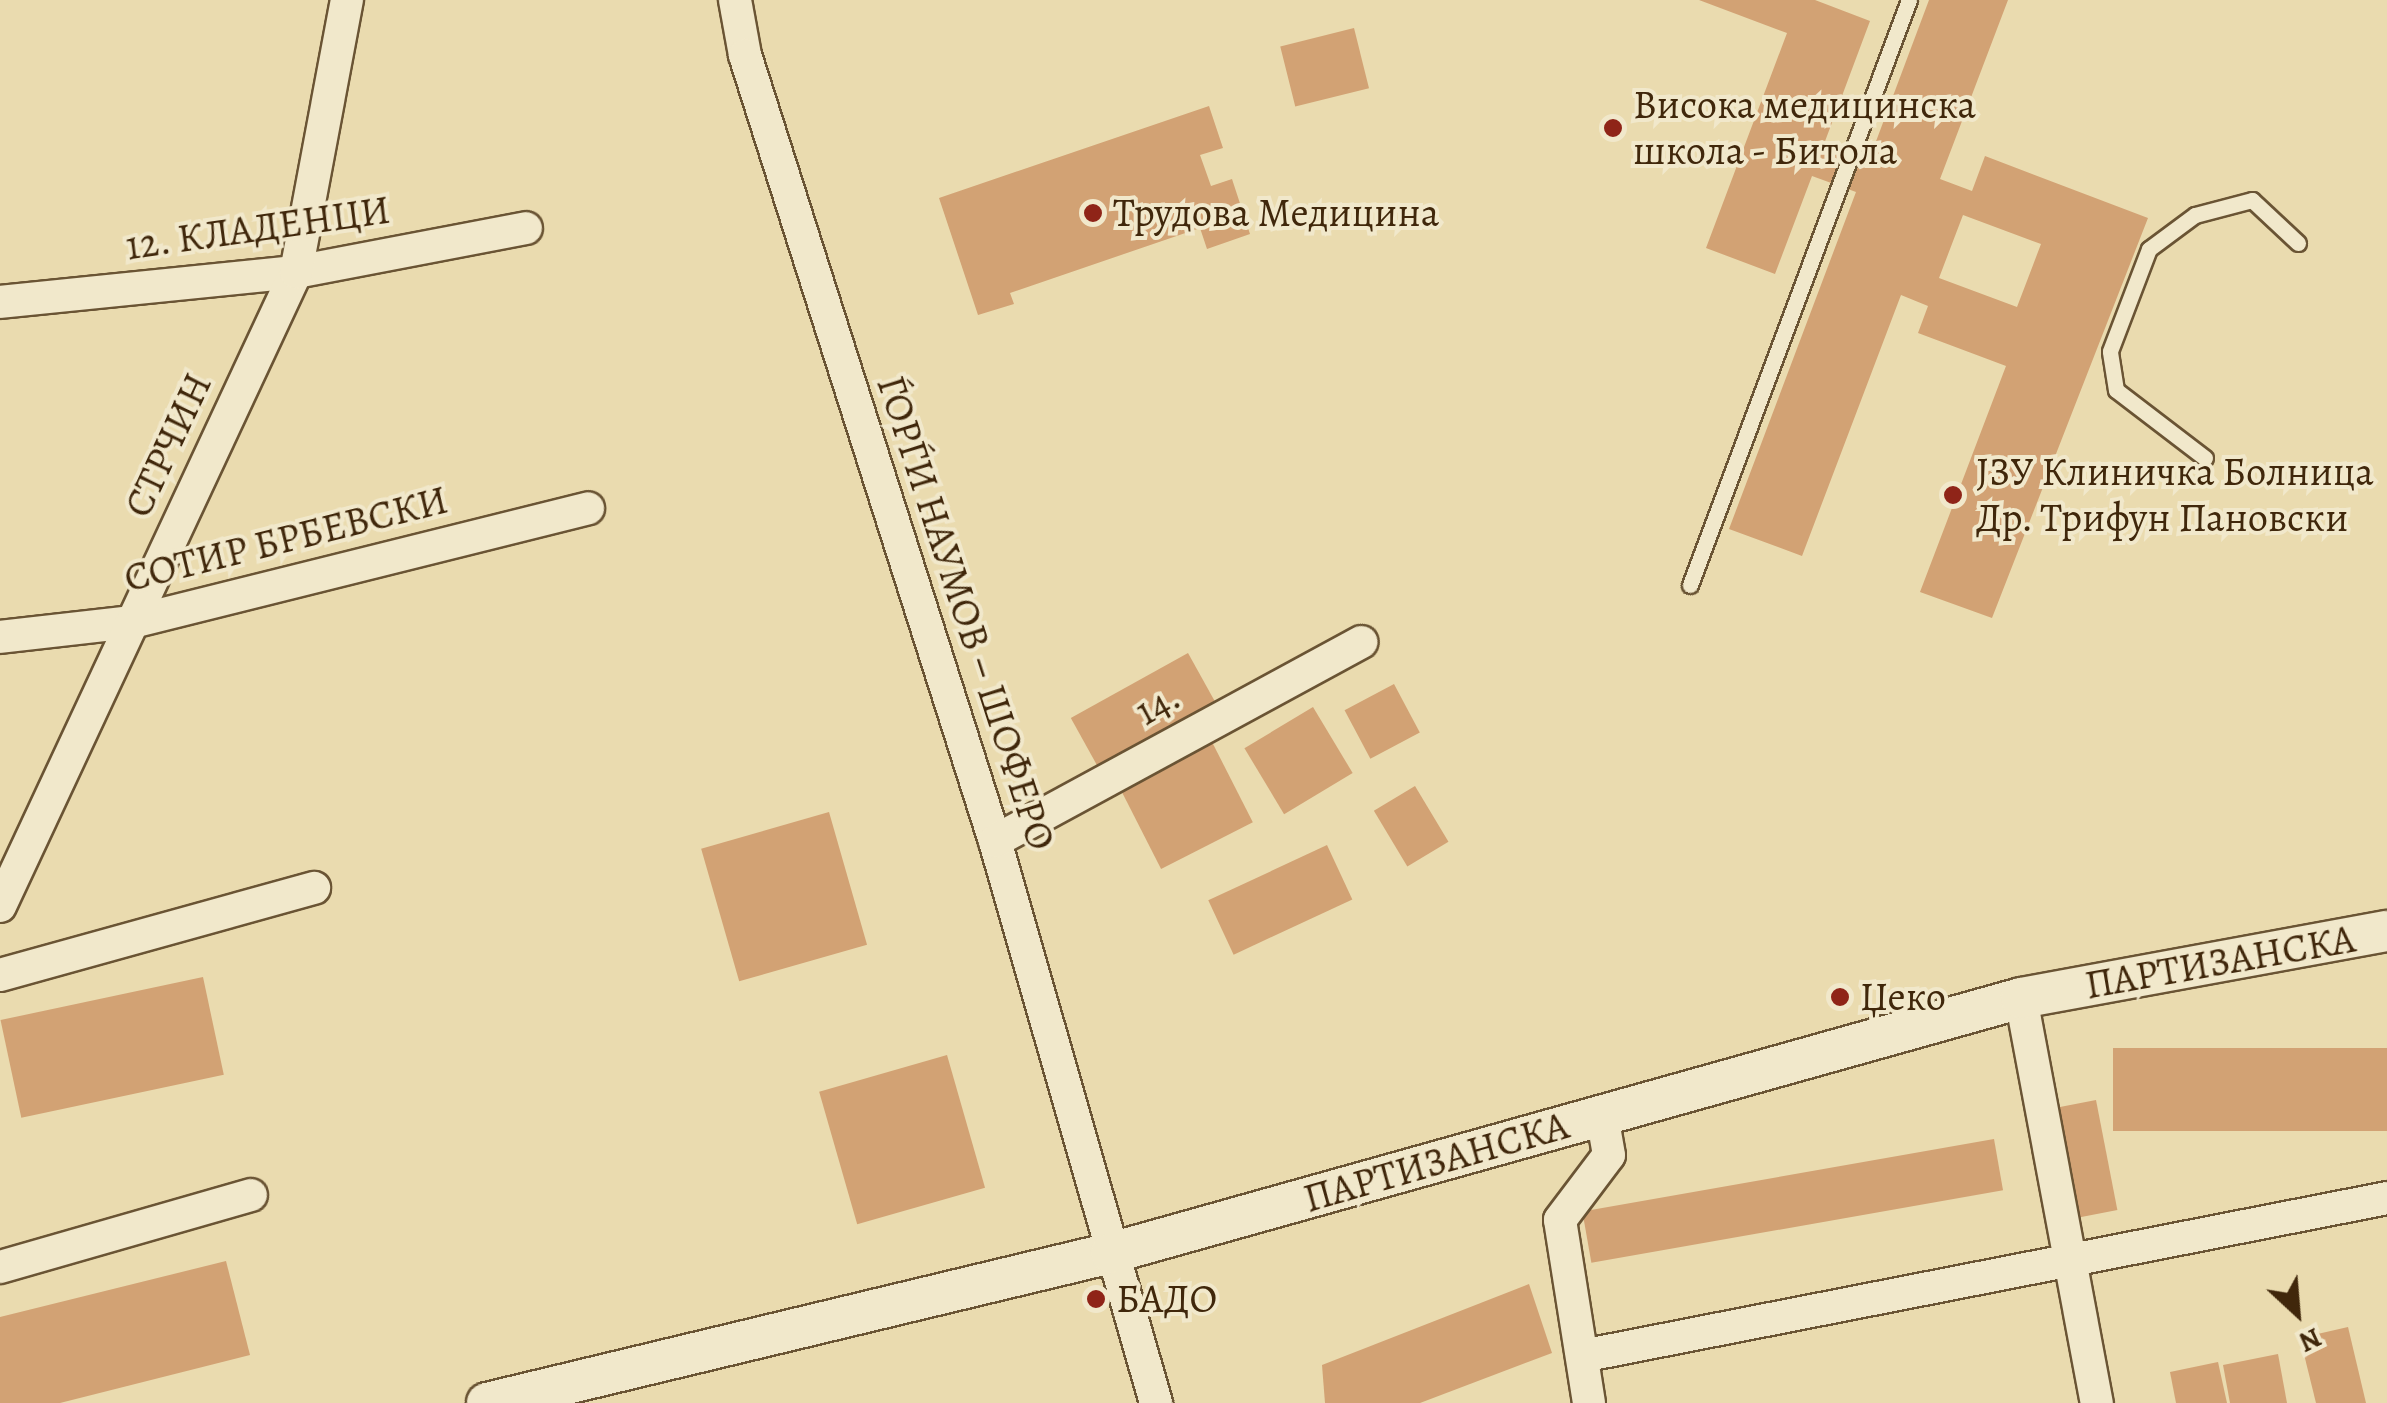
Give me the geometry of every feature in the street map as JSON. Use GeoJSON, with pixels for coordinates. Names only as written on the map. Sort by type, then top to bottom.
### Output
{"type":"FeatureCollection","features":[{"type":"Feature","properties":{"kind":"street","name":"СТРЧИН"},"geometry":{"type":"LineString","coordinates":[[0,906],[296,272],[347,0]]}},
{"type":"Feature","properties":{"kind":"street","name":"ЃОРЃИ НАУМОВ – ШОФЕРО"},"geometry":{"type":"LineString","coordinates":[[735,0],[745,55],[995,841],[1111,1253]]}},
{"type":"Feature","properties":{"kind":"street","name":"12. КЛАДЕНЦИ"},"geometry":{"type":"LineString","coordinates":[[0,302],[296,272],[526,228]]}},
{"type":"Feature","properties":{"kind":"street","name":"СОТИР БРБЕВСКИ"},"geometry":{"type":"LineString","coordinates":[[0,636],[132,622],[588,508]]}},
{"type":"Feature","properties":{"kind":"street","name":"14."},"geometry":{"type":"LineString","coordinates":[[995,841],[1360,642]]}},
{"type":"Feature","properties":{"kind":"street"},"geometry":{"type":"LineString","coordinates":[[0,975],[314,888]]}},
{"type":"Feature","properties":{"kind":"street","name":"ПАРТИЗАНСКА"},"geometry":{"type":"LineString","coordinates":[[486,1403],[1111,1253],[2022,998],[2387,931]]}},
{"type":"Feature","properties":{"kind":"street"},"geometry":{"type":"LineString","coordinates":[[2022,998],[2097,1403]]}},
{"type":"Feature","properties":{"kind":"street"},"geometry":{"type":"LineString","coordinates":[[1590,1403],[1560,1220],[1609,1155],[1602,1116]]}},
{"type":"Feature","properties":{"kind":"street"},"geometry":{"type":"LineString","coordinates":[[0,1267],[251,1195]]}},
{"type":"Feature","properties":{"kind":"street"},"geometry":{"type":"LineString","coordinates":[[1582,1356],[2387,1198]]}},
{"type":"Feature","properties":{"kind":"street"},"geometry":{"type":"LineString","coordinates":[[1111,1253],[1156,1403]]}},
{"type":"Feature","properties":{"kind":"lane"},"geometry":{"type":"LineString","coordinates":[[1690,585],[1909,0]]}},
{"type":"Feature","properties":{"kind":"lane"},"geometry":{"type":"LineString","coordinates":[[2205,458],[2116,390],[2110,351],[2150,250],[2196,214],[2252,200],[2298,244]]}},
{"type":"Feature","properties":{"kind":"building"},"geometry":{"type":"Polygon","coordinates":[[[1699,0],[1815,0],[1870,21],[1824,144],[1869,160],[1929,0],[2008,0],[1940,179],[1972,191],[1985,156],[2148,218],[1992,618],[1920,592],[2006,366],[1918,333],[1928,306],[1901,295],[1802,556],[1729,529],[1856,192],[1812,176],[1775,274],[1706,248],[1787,33],[1699,0]],[[1963,215],[1939,278],[2017,307],[2041,244],[1963,215]]]}},
{"type":"Feature","properties":{"kind":"building"},"geometry":{"type":"Polygon","coordinates":[[[1354,28],[1369,88],[1295,107],[1280,46],[1354,28]]]}},
{"type":"Feature","properties":{"kind":"building","name":"Трудова Медицина"},"geometry":{"type":"Polygon","coordinates":[[[1209,106],[1223,148],[1200,155],[1211,186],[1232,179],[1250,234],[1207,249],[1200,228],[1010,293],[1014,304],[978,315],[939,198],[1209,106]]]}},
{"type":"Feature","properties":{"kind":"building"},"geometry":{"type":"Polygon","coordinates":[[[1188,653],[1219,708],[1101,773],[1071,718],[1188,653]]]}},
{"type":"Feature","properties":{"kind":"building"},"geometry":{"type":"Polygon","coordinates":[[[1394,684],[1420,733],[1370,759],[1345,710],[1394,684]]]}},
{"type":"Feature","properties":{"kind":"building"},"geometry":{"type":"Polygon","coordinates":[[[1313,707],[1353,773],[1284,814],[1244,748],[1313,707]]]}},
{"type":"Feature","properties":{"kind":"building"},"geometry":{"type":"Polygon","coordinates":[[[1212,742],[1253,822],[1161,869],[1120,789],[1212,742]]]}},
{"type":"Feature","properties":{"kind":"building"},"geometry":{"type":"Polygon","coordinates":[[[1415,786],[1448,842],[1407,866],[1374,811],[1415,786]]]}},
{"type":"Feature","properties":{"kind":"building"},"geometry":{"type":"Polygon","coordinates":[[[829,812],[867,945],[739,981],[701,849],[829,812]]]}},
{"type":"Feature","properties":{"kind":"building"},"geometry":{"type":"Polygon","coordinates":[[[1327,845],[1352,899],[1234,955],[1208,900],[1327,845]]]}},
{"type":"Feature","properties":{"kind":"building"},"geometry":{"type":"Polygon","coordinates":[[[203,977],[224,1075],[21,1118],[1,1020],[203,977]]]}},
{"type":"Feature","properties":{"kind":"building"},"geometry":{"type":"Polygon","coordinates":[[[2113,1048],[2387,1048],[2387,1131],[2113,1131],[2113,1048]]]}},
{"type":"Feature","properties":{"kind":"building"},"geometry":{"type":"Polygon","coordinates":[[[947,1055],[985,1188],[857,1224],[819,1092],[947,1055]]]}},
{"type":"Feature","properties":{"kind":"building"},"geometry":{"type":"Polygon","coordinates":[[[2096,1100],[2117,1210],[2080,1217],[2059,1107],[2096,1100]]]}},
{"type":"Feature","properties":{"kind":"building"},"geometry":{"type":"Polygon","coordinates":[[[1994,1139],[2003,1190],[1591,1263],[1582,1212],[1994,1139]]]}},
{"type":"Feature","properties":{"kind":"building"},"geometry":{"type":"Polygon","coordinates":[[[226,1261],[250,1355],[60,1403],[0,1403],[0,1317],[226,1261]]]}},
{"type":"Feature","properties":{"kind":"building"},"geometry":{"type":"Polygon","coordinates":[[[1529,1284],[1552,1353],[1420,1403],[1325,1403],[1322,1365],[1529,1284]]]}},
{"type":"Feature","properties":{"kind":"building"},"geometry":{"type":"Polygon","coordinates":[[[2348,1327],[2366,1403],[2316,1403],[2300,1338],[2348,1327]]]}},
{"type":"Feature","properties":{"kind":"building"},"geometry":{"type":"Polygon","coordinates":[[[2278,1354],[2287,1403],[2230,1403],[2223,1365],[2278,1354]]]}},
{"type":"Feature","properties":{"kind":"building"},"geometry":{"type":"Polygon","coordinates":[[[2218,1362],[2227,1403],[2176,1403],[2170,1372],[2218,1362]]]}},
{"type":"Feature","properties":{"kind":"place","name":"Висока медицинска школа - Битола"},"geometry":{"type":"Point","coordinates":[1613,128]}},
{"type":"Feature","properties":{"kind":"place","name":"Трудова Медицина"},"geometry":{"type":"Point","coordinates":[1093,213]}},
{"type":"Feature","properties":{"kind":"place","name":"ЈЗУ Клиничка Болница Др. Трифун Пановски"},"geometry":{"type":"Point","coordinates":[1953,495]}},
{"type":"Feature","properties":{"kind":"place","name":"Џеко"},"geometry":{"type":"Point","coordinates":[1840,997]}},
{"type":"Feature","properties":{"kind":"place","name":"БАДО"},"geometry":{"type":"Point","coordinates":[1096,1299]}}]}
